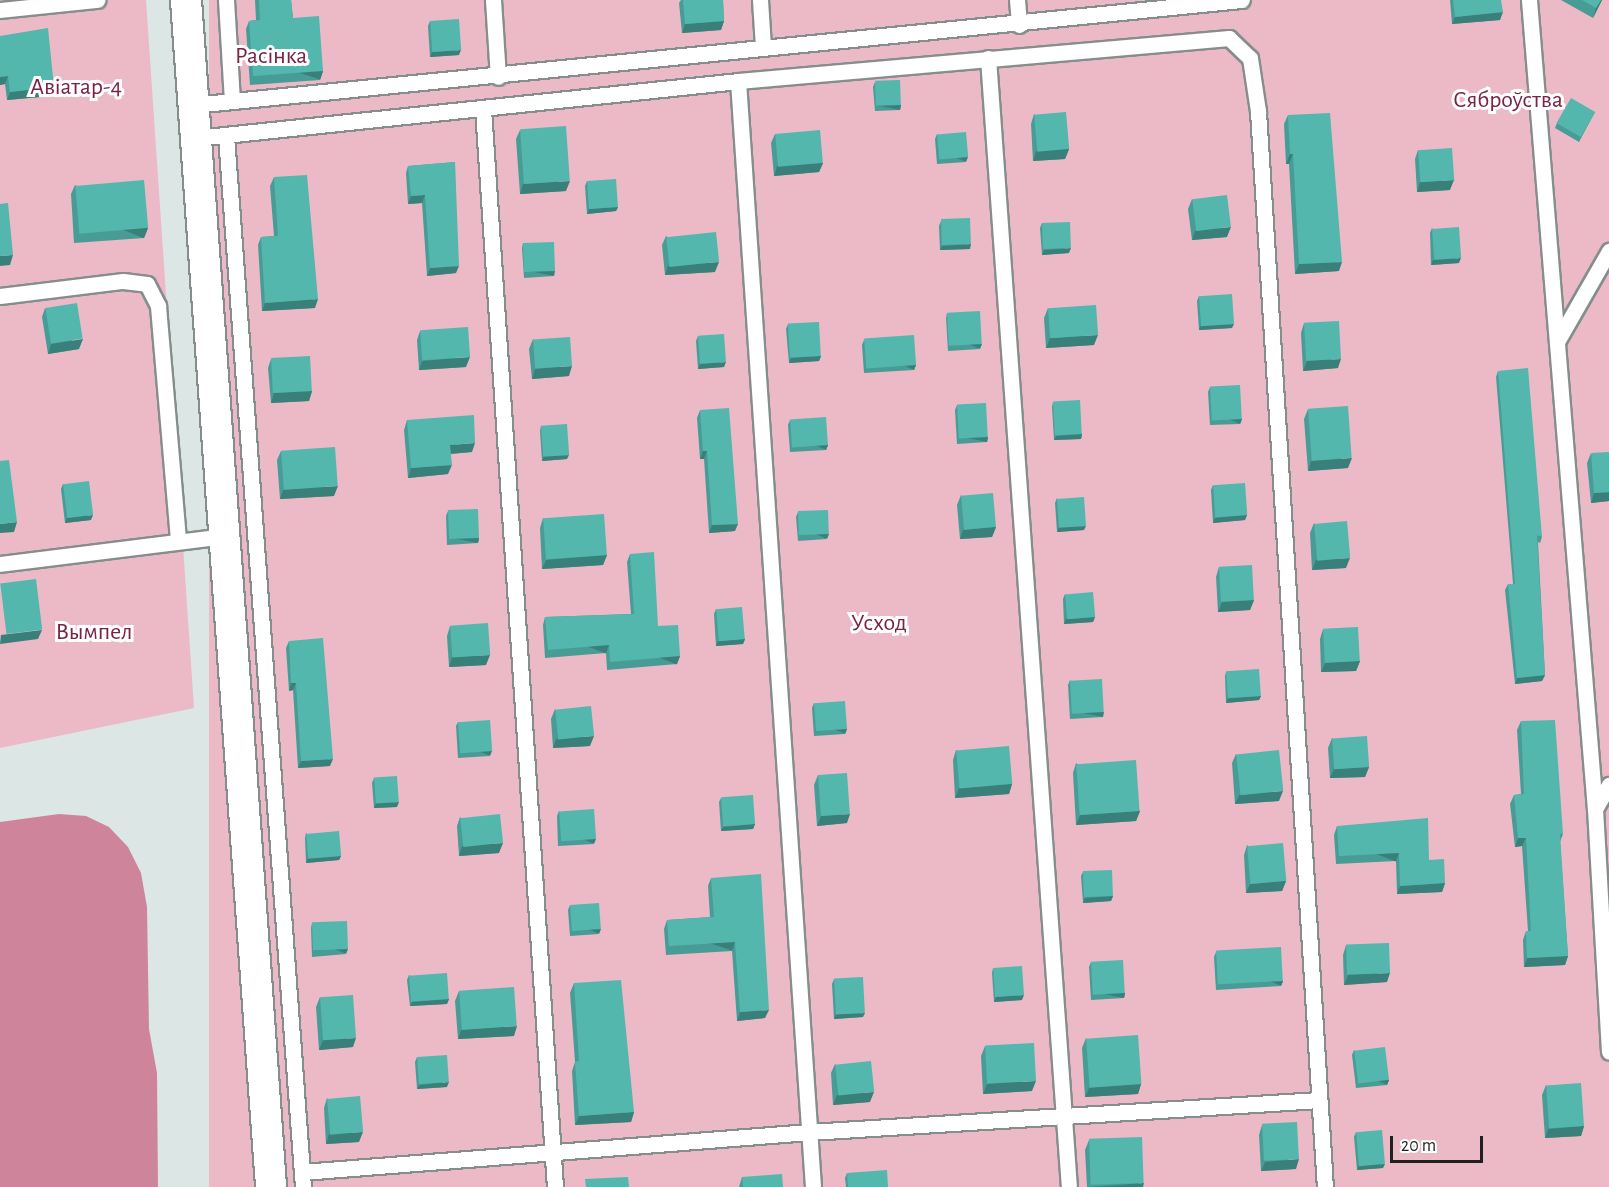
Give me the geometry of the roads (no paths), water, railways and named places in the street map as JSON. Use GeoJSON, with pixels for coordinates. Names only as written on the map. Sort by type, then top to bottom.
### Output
{"type":"FeatureCollection","features":[{"type":"Feature","properties":{"kind":"street"},"geometry":{"type":"LineString","coordinates":[[186,0],[271,1187]]}},
{"type":"Feature","properties":{"kind":"lane"},"geometry":{"type":"LineString","coordinates":[[0,9],[97,0]]}},
{"type":"Feature","properties":{"kind":"lane"},"geometry":{"type":"LineString","coordinates":[[226,0],[232,101]]}},
{"type":"Feature","properties":{"kind":"lane"},"geometry":{"type":"LineString","coordinates":[[493,0],[498,77]]}},
{"type":"Feature","properties":{"kind":"lane"},"geometry":{"type":"LineString","coordinates":[[760,0],[763,46]]}},
{"type":"Feature","properties":{"kind":"lane"},"geometry":{"type":"LineString","coordinates":[[1017,0],[1019,25]]}},
{"type":"Feature","properties":{"kind":"lane"},"geometry":{"type":"LineString","coordinates":[[193,105],[498,77],[763,46],[1019,25],[1242,0]]}},
{"type":"Feature","properties":{"kind":"lane"},"geometry":{"type":"LineString","coordinates":[[1529,0],[1595,809],[1609,1052]]}},
{"type":"Feature","properties":{"kind":"lane"},"geometry":{"type":"LineString","coordinates":[[196,138],[738,81],[1229,38],[1250,58],[1258,111],[1325,1187]]}},
{"type":"Feature","properties":{"kind":"lane"},"geometry":{"type":"LineString","coordinates":[[988,58],[1069,1187]]}},
{"type":"Feature","properties":{"kind":"lane"},"geometry":{"type":"LineString","coordinates":[[738,81],[813,1187]]}},
{"type":"Feature","properties":{"kind":"lane"},"geometry":{"type":"LineString","coordinates":[[483,109],[555,1187]]}},
{"type":"Feature","properties":{"kind":"lane"},"geometry":{"type":"LineString","coordinates":[[226,136],[302,1180],[553,1154],[809,1132],[1319,1101]]}},
{"type":"Feature","properties":{"kind":"lane"},"geometry":{"type":"LineString","coordinates":[[1558,340],[1609,251]]}},
{"type":"Feature","properties":{"kind":"lane"},"geometry":{"type":"LineString","coordinates":[[0,296],[123,281],[147,284],[158,306],[178,541]]}},
{"type":"Feature","properties":{"kind":"lane"},"geometry":{"type":"LineString","coordinates":[[0,564],[225,536]]}},
{"type":"Feature","properties":{"kind":"lane"},"geometry":{"type":"LineString","coordinates":[[1595,809],[1609,785]]}},
{"type":"Feature","properties":{"kind":"park label","name":"Расінка"},"geometry":{"type":"Point","coordinates":[271,57]}},
{"type":"Feature","properties":{"kind":"park label","name":"Авіатар-4"},"geometry":{"type":"Point","coordinates":[76,88]}},
{"type":"Feature","properties":{"kind":"park label","name":"Сяброўства"},"geometry":{"type":"Point","coordinates":[1508,101]}},
{"type":"Feature","properties":{"kind":"park label","name":"Усход"},"geometry":{"type":"Point","coordinates":[879,624]}},
{"type":"Feature","properties":{"kind":"park label","name":"Вымпел"},"geometry":{"type":"Point","coordinates":[94,633]}}]}
